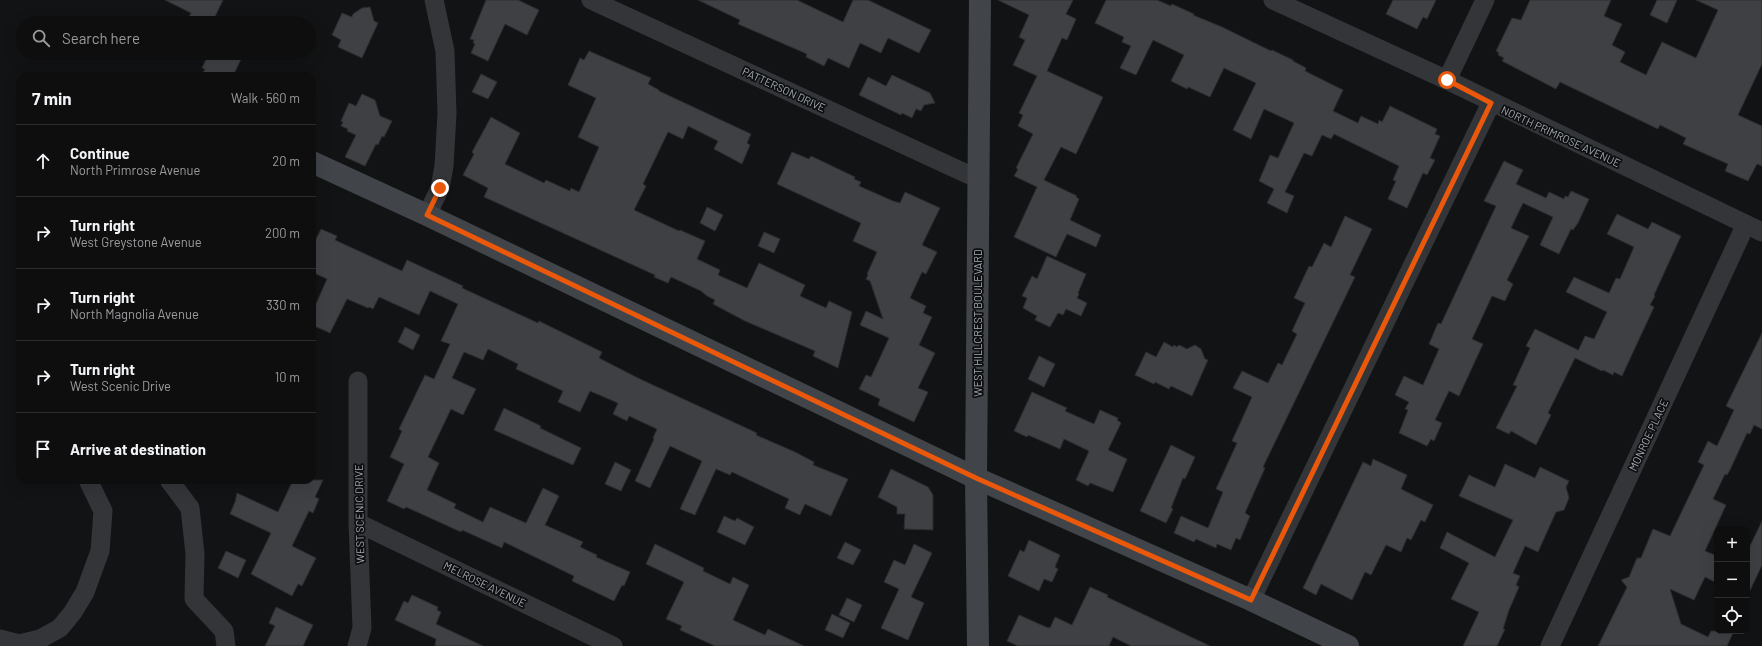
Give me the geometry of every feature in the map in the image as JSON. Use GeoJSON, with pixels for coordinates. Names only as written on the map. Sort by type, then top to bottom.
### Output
{"type":"FeatureCollection","features":[{"type":"Feature","properties":{"kind":"street"},"geometry":{"type":"LineString","coordinates":[[427,215],[440,188],[444,166],[447,114],[445,51],[434,0]]}},
{"type":"Feature","properties":{"kind":"street","name":"PATTERSON DRIVE"},"geometry":{"type":"LineString","coordinates":[[591,0],[978,179]]}},
{"type":"Feature","properties":{"kind":"street","name":"WEST HILLCREST BOULEVARD"},"geometry":{"type":"LineString","coordinates":[[978,646],[976,478],[980,0]]}},
{"type":"Feature","properties":{"kind":"street","name":"NORTH PRIMROSE AVENUE"},"geometry":{"type":"LineString","coordinates":[[1273,0],[1447,80],[1491,103],[1754,228]]}},
{"type":"Feature","properties":{"kind":"street"},"geometry":{"type":"LineString","coordinates":[[1447,80],[1485,0]]}},
{"type":"Feature","properties":{"kind":"street"},"geometry":{"type":"LineString","coordinates":[[1251,600],[1491,103]]}},
{"type":"Feature","properties":{"kind":"street"},"geometry":{"type":"LineString","coordinates":[[316,164],[427,215],[976,478],[1251,600],[1348,646]]}},
{"type":"Feature","properties":{"kind":"street","name":"MONROE PLACE"},"geometry":{"type":"LineString","coordinates":[[1550,646],[1754,228]]}},
{"type":"Feature","properties":{"kind":"street","name":"WEST SCENIC DRIVE"},"geometry":{"type":"LineString","coordinates":[[357,646],[362,628],[358,523],[358,381]]}},
{"type":"Feature","properties":{"kind":"street"},"geometry":{"type":"LineString","coordinates":[[0,639],[19,644],[40,640],[60,628],[73,612],[85,592],[100,551],[103,511],[90,484]]}},
{"type":"Feature","properties":{"kind":"street"},"geometry":{"type":"LineString","coordinates":[[172,484],[190,508],[194,554],[194,599],[224,631],[226,646]]}},
{"type":"Feature","properties":{"kind":"street","name":"MELROSE AVENUE"},"geometry":{"type":"LineString","coordinates":[[358,523],[613,646]]}},
{"type":"Feature","properties":{"kind":"building"},"geometry":{"type":"Polygon","coordinates":[[[165,0],[223,0],[215,16],[190,16],[191,13],[165,0]]]}},
{"type":"Feature","properties":{"kind":"building"},"geometry":{"type":"Polygon","coordinates":[[[486,0],[518,0],[539,10],[527,35],[505,24],[488,61],[471,53],[475,44],[473,43],[474,40],[470,39],[486,0]]]}},
{"type":"Feature","properties":{"kind":"building"},"geometry":{"type":"Polygon","coordinates":[[[698,0],[797,0],[843,22],[853,0],[868,0],[931,30],[919,53],[888,38],[881,53],[860,43],[849,68],[828,58],[824,66],[806,57],[807,54],[738,24],[740,20],[698,0]]]}},
{"type":"Feature","properties":{"kind":"building"},"geometry":{"type":"Polygon","coordinates":[[[998,0],[1073,0],[1066,14],[1076,19],[1067,40],[1062,38],[1047,71],[1103,97],[1076,154],[1061,147],[1044,180],[1077,196],[1076,197],[1079,199],[1070,220],[1101,235],[1096,247],[1067,234],[1056,257],[1014,237],[1037,187],[1014,176],[1018,169],[1016,168],[1033,134],[1018,126],[1023,115],[1019,113],[1037,76],[1013,65],[1025,40],[1019,37],[1029,15],[998,0]]]}},
{"type":"Feature","properties":{"kind":"building"},"geometry":{"type":"Polygon","coordinates":[[[1106,0],[1157,0],[1171,6],[1172,4],[1293,60],[1306,68],[1305,71],[1343,90],[1333,111],[1358,123],[1361,116],[1378,124],[1379,120],[1382,122],[1390,106],[1437,129],[1435,134],[1440,136],[1430,158],[1435,160],[1427,175],[1423,173],[1407,208],[1388,199],[1396,181],[1393,180],[1399,166],[1334,134],[1331,139],[1322,135],[1312,156],[1304,153],[1285,192],[1294,196],[1287,213],[1267,203],[1274,189],[1259,181],[1270,155],[1278,158],[1294,123],[1264,109],[1251,139],[1233,130],[1256,83],[1224,68],[1210,97],[1188,87],[1187,89],[1171,81],[1184,55],[1153,40],[1136,75],[1120,68],[1131,46],[1122,42],[1124,37],[1095,23],[1106,0]]]}},
{"type":"Feature","properties":{"kind":"building"},"geometry":{"type":"Polygon","coordinates":[[[1393,0],[1436,0],[1427,19],[1423,17],[1417,29],[1386,14],[1393,0]]]}},
{"type":"Feature","properties":{"kind":"building"},"geometry":{"type":"Polygon","coordinates":[[[1530,0],[1611,0],[1604,16],[1622,24],[1612,45],[1625,52],[1620,62],[1646,75],[1662,42],[1696,58],[1718,10],[1696,0],[1762,0],[1762,64],[1738,115],[1762,126],[1762,166],[1757,164],[1748,181],[1725,171],[1728,164],[1683,144],[1686,138],[1660,125],[1658,129],[1560,82],[1556,89],[1502,61],[1504,58],[1498,55],[1499,53],[1496,51],[1512,18],[1521,20],[1530,0]]]}},
{"type":"Feature","properties":{"kind":"building"},"geometry":{"type":"Polygon","coordinates":[[[1657,0],[1677,0],[1667,23],[1650,15],[1657,0]]]}},
{"type":"Feature","properties":{"kind":"building"},"geometry":{"type":"Polygon","coordinates":[[[370,7],[374,21],[378,23],[362,58],[338,47],[341,40],[332,35],[342,13],[352,17],[353,14],[362,8],[370,7]]]}},
{"type":"Feature","properties":{"kind":"building"},"geometry":{"type":"Polygon","coordinates":[[[589,51],[651,78],[648,84],[659,91],[751,134],[747,143],[750,145],[742,164],[714,149],[718,141],[688,126],[683,139],[668,132],[643,184],[646,186],[634,210],[679,231],[680,230],[705,241],[697,259],[720,270],[718,275],[747,288],[759,263],[805,285],[800,296],[826,308],[829,301],[852,312],[838,368],[813,356],[815,351],[745,321],[713,304],[715,300],[701,291],[671,277],[668,283],[654,277],[655,275],[484,197],[488,188],[463,175],[474,154],[472,152],[491,117],[520,133],[505,164],[544,183],[546,180],[570,191],[571,188],[579,192],[599,147],[578,137],[596,98],[568,85],[580,58],[584,60],[589,51]]]}},
{"type":"Feature","properties":{"kind":"building"},"geometry":{"type":"Polygon","coordinates":[[[206,60],[241,60],[235,72],[203,72],[205,69],[202,68],[206,60]]]}},
{"type":"Feature","properties":{"kind":"building"},"geometry":{"type":"Polygon","coordinates":[[[481,74],[497,82],[488,99],[472,92],[481,74]]]}},
{"type":"Feature","properties":{"kind":"building"},"geometry":{"type":"Polygon","coordinates":[[[892,75],[930,93],[935,103],[924,105],[921,111],[916,109],[912,118],[902,113],[901,115],[859,95],[868,77],[886,86],[892,75]]]}},
{"type":"Feature","properties":{"kind":"building"},"geometry":{"type":"Polygon","coordinates":[[[362,94],[375,100],[380,116],[392,121],[384,137],[382,136],[378,145],[376,144],[365,166],[345,157],[356,135],[347,131],[348,129],[341,126],[343,122],[341,121],[349,103],[356,106],[362,94]]]}},
{"type":"Feature","properties":{"kind":"building"},"geometry":{"type":"Polygon","coordinates":[[[792,152],[809,159],[811,156],[855,177],[854,179],[861,182],[859,186],[893,201],[900,203],[905,192],[940,208],[922,245],[937,252],[926,274],[922,272],[910,298],[926,306],[923,313],[932,317],[919,345],[935,353],[918,388],[928,392],[914,422],[878,405],[880,399],[859,389],[866,375],[871,377],[889,338],[860,325],[866,311],[883,319],[870,281],[866,279],[877,252],[853,241],[861,223],[777,184],[792,152]]]}},
{"type":"Feature","properties":{"kind":"building"},"geometry":{"type":"Polygon","coordinates":[[[1504,161],[1523,170],[1516,184],[1546,198],[1549,192],[1564,199],[1565,196],[1568,197],[1571,191],[1589,199],[1578,223],[1573,230],[1571,229],[1559,254],[1540,245],[1553,217],[1523,203],[1511,228],[1529,236],[1507,280],[1513,284],[1505,301],[1492,296],[1472,339],[1483,344],[1459,396],[1449,391],[1435,420],[1442,423],[1434,441],[1431,439],[1427,446],[1399,433],[1408,410],[1405,409],[1409,402],[1395,395],[1404,376],[1423,385],[1439,349],[1429,344],[1438,323],[1441,324],[1496,206],[1484,201],[1504,161]]]}},
{"type":"Feature","properties":{"kind":"building"},"geometry":{"type":"Polygon","coordinates":[[[707,207],[723,215],[715,231],[700,223],[707,207]]]}},
{"type":"Feature","properties":{"kind":"building"},"geometry":{"type":"Polygon","coordinates":[[[1617,214],[1648,229],[1652,222],[1681,236],[1650,305],[1654,307],[1622,376],[1614,372],[1613,375],[1603,370],[1602,371],[1575,358],[1548,413],[1551,415],[1536,445],[1511,431],[1509,434],[1496,428],[1517,386],[1513,385],[1530,348],[1526,346],[1535,329],[1578,351],[1585,336],[1594,339],[1607,312],[1566,292],[1574,277],[1609,293],[1616,278],[1620,279],[1634,247],[1607,234],[1617,214]]]}},
{"type":"Feature","properties":{"kind":"building"},"geometry":{"type":"Polygon","coordinates":[[[1345,216],[1372,229],[1350,275],[1355,277],[1263,467],[1265,468],[1245,513],[1250,516],[1240,540],[1236,538],[1231,550],[1217,544],[1216,548],[1196,539],[1194,542],[1174,533],[1181,516],[1208,528],[1223,492],[1216,489],[1237,443],[1232,441],[1252,397],[1233,388],[1242,371],[1268,383],[1278,363],[1282,365],[1297,334],[1292,331],[1305,303],[1294,298],[1309,266],[1312,267],[1324,243],[1331,247],[1345,216]]]}},
{"type":"Feature","properties":{"kind":"building"},"geometry":{"type":"Polygon","coordinates":[[[321,229],[337,236],[335,240],[402,271],[407,260],[463,286],[462,288],[538,323],[539,321],[602,352],[599,358],[640,379],[757,433],[756,435],[795,452],[814,462],[813,465],[848,479],[831,516],[805,504],[800,515],[785,508],[789,499],[732,472],[730,475],[716,469],[695,515],[680,509],[702,461],[670,446],[650,488],[635,481],[657,429],[629,416],[627,421],[613,414],[618,403],[590,391],[580,412],[558,402],[563,391],[516,369],[518,364],[488,349],[483,360],[464,352],[452,378],[476,389],[463,415],[451,409],[428,457],[439,463],[427,490],[456,504],[454,508],[483,522],[490,507],[526,523],[543,488],[559,496],[545,525],[583,542],[580,547],[597,555],[596,557],[630,572],[624,586],[622,585],[614,601],[572,581],[574,576],[504,542],[502,548],[462,530],[461,532],[406,507],[404,509],[387,501],[404,464],[390,457],[402,431],[399,429],[425,375],[434,379],[450,344],[441,341],[458,304],[430,291],[419,315],[379,297],[373,309],[347,299],[330,333],[316,327],[316,304],[327,279],[316,274],[316,239],[321,229]]]}},
{"type":"Feature","properties":{"kind":"building"},"geometry":{"type":"Polygon","coordinates":[[[764,232],[780,239],[774,253],[758,246],[764,232]]]}},
{"type":"Feature","properties":{"kind":"building"},"geometry":{"type":"Polygon","coordinates":[[[1047,256],[1086,274],[1077,298],[1087,303],[1081,316],[1066,309],[1063,315],[1058,313],[1050,327],[1035,320],[1037,316],[1023,308],[1027,298],[1022,296],[1032,276],[1037,279],[1047,256]]]}},
{"type":"Feature","properties":{"kind":"building"},"geometry":{"type":"Polygon","coordinates":[[[405,327],[420,335],[413,350],[398,342],[405,327]]]}},
{"type":"Feature","properties":{"kind":"building"},"geometry":{"type":"Polygon","coordinates":[[[1762,333],[1762,429],[1754,425],[1750,434],[1747,433],[1730,470],[1727,475],[1725,474],[1713,499],[1726,505],[1716,526],[1714,526],[1714,531],[1705,551],[1714,555],[1714,582],[1705,577],[1694,600],[1670,589],[1681,624],[1708,637],[1711,631],[1714,631],[1714,634],[1733,634],[1727,646],[1598,646],[1627,587],[1621,580],[1629,577],[1637,558],[1641,558],[1653,529],[1670,536],[1704,465],[1698,462],[1708,441],[1717,446],[1734,410],[1726,406],[1762,333]]]}},
{"type":"Feature","properties":{"kind":"building"},"geometry":{"type":"Polygon","coordinates":[[[1164,342],[1173,347],[1174,345],[1177,347],[1179,345],[1187,349],[1195,345],[1201,349],[1205,359],[1208,360],[1192,396],[1171,386],[1169,389],[1135,375],[1146,352],[1156,357],[1164,342]]]}},
{"type":"Feature","properties":{"kind":"building"},"geometry":{"type":"Polygon","coordinates":[[[1039,356],[1055,364],[1044,387],[1028,379],[1039,356]]]}},
{"type":"Feature","properties":{"kind":"building"},"geometry":{"type":"Polygon","coordinates":[[[1032,392],[1067,408],[1065,411],[1094,424],[1100,410],[1118,418],[1117,420],[1121,423],[1108,450],[1127,459],[1113,492],[1090,483],[1088,486],[1076,480],[1089,451],[1064,439],[1060,449],[1028,435],[1027,437],[1014,431],[1032,392]]]}},
{"type":"Feature","properties":{"kind":"building"},"geometry":{"type":"Polygon","coordinates":[[[504,408],[581,448],[573,465],[494,430],[504,408]]]}},
{"type":"Feature","properties":{"kind":"building"},"geometry":{"type":"Polygon","coordinates":[[[1171,445],[1195,457],[1185,479],[1183,478],[1171,508],[1173,509],[1166,523],[1140,511],[1171,445]]]}},
{"type":"Feature","properties":{"kind":"building"},"geometry":{"type":"Polygon","coordinates":[[[1373,459],[1407,475],[1401,489],[1433,505],[1425,522],[1421,520],[1411,540],[1407,538],[1401,552],[1386,545],[1371,575],[1365,572],[1352,600],[1321,584],[1316,595],[1303,588],[1363,462],[1371,466],[1373,459]]]}},
{"type":"Feature","properties":{"kind":"building"},"geometry":{"type":"Polygon","coordinates":[[[615,462],[631,470],[621,491],[605,484],[615,462]]]}},
{"type":"Feature","properties":{"kind":"building"},"geometry":{"type":"Polygon","coordinates":[[[1505,464],[1535,478],[1540,467],[1569,481],[1566,487],[1569,498],[1564,510],[1556,512],[1538,552],[1525,546],[1513,573],[1520,576],[1516,585],[1519,587],[1509,610],[1503,629],[1505,629],[1497,646],[1463,646],[1479,612],[1451,599],[1469,563],[1440,548],[1447,532],[1495,557],[1513,520],[1459,496],[1469,475],[1495,487],[1505,464]]]}},
{"type":"Feature","properties":{"kind":"building"},"geometry":{"type":"Polygon","coordinates":[[[891,469],[928,487],[933,495],[933,530],[904,529],[905,514],[897,514],[897,507],[878,497],[891,469]]]}},
{"type":"Feature","properties":{"kind":"building"},"geometry":{"type":"Polygon","coordinates":[[[316,480],[323,480],[315,497],[319,499],[313,513],[309,511],[292,546],[316,558],[302,586],[298,584],[292,596],[251,574],[271,533],[230,514],[237,493],[278,512],[291,484],[316,484],[316,480]]]}},
{"type":"Feature","properties":{"kind":"building"},"geometry":{"type":"Polygon","coordinates":[[[724,516],[735,521],[737,518],[754,527],[745,545],[717,532],[724,516]]]}},
{"type":"Feature","properties":{"kind":"building"},"geometry":{"type":"Polygon","coordinates":[[[1762,521],[1762,565],[1750,591],[1750,562],[1750,546],[1762,521]]]}},
{"type":"Feature","properties":{"kind":"building"},"geometry":{"type":"Polygon","coordinates":[[[1029,540],[1060,555],[1055,567],[1058,569],[1052,582],[1044,579],[1039,591],[1008,576],[1020,550],[1024,552],[1029,540]]]}},
{"type":"Feature","properties":{"kind":"building"},"geometry":{"type":"Polygon","coordinates":[[[845,542],[861,550],[853,565],[837,558],[845,542]]]}},
{"type":"Feature","properties":{"kind":"building"},"geometry":{"type":"Polygon","coordinates":[[[655,544],[704,568],[703,571],[730,584],[733,577],[749,585],[733,620],[765,635],[768,629],[804,646],[715,646],[680,630],[682,626],[666,619],[684,582],[646,564],[655,544]]]}},
{"type":"Feature","properties":{"kind":"building"},"geometry":{"type":"Polygon","coordinates":[[[914,544],[932,553],[911,597],[924,603],[908,640],[881,628],[899,589],[884,582],[894,560],[905,565],[914,544]]]}},
{"type":"Feature","properties":{"kind":"building"},"geometry":{"type":"Polygon","coordinates":[[[226,551],[246,560],[238,578],[218,568],[226,551]]]}},
{"type":"Feature","properties":{"kind":"building"},"geometry":{"type":"Polygon","coordinates":[[[1090,587],[1108,595],[1107,597],[1210,646],[1131,646],[1113,637],[1109,646],[1018,646],[1007,641],[1019,615],[1050,628],[1055,617],[1072,625],[1090,587]]]}},
{"type":"Feature","properties":{"kind":"building"},"geometry":{"type":"Polygon","coordinates":[[[412,595],[438,607],[437,610],[441,612],[436,624],[483,646],[435,646],[436,639],[395,620],[404,601],[408,603],[412,595]]]}},
{"type":"Feature","properties":{"kind":"building"},"geometry":{"type":"Polygon","coordinates":[[[847,598],[862,605],[854,622],[839,615],[847,598]]]}},
{"type":"Feature","properties":{"kind":"building"},"geometry":{"type":"Polygon","coordinates":[[[276,607],[313,625],[303,646],[265,646],[275,626],[269,623],[276,607]]]}},
{"type":"Feature","properties":{"kind":"building"},"geometry":{"type":"Polygon","coordinates":[[[832,614],[850,623],[843,638],[825,630],[832,614]]]}},
{"type":"Feature","properties":{"kind":"route"},"geometry":{"type":"LineString","coordinates":[[440,188],[427,215],[976,478],[1251,600],[1491,103],[1447,80]]}}]}
